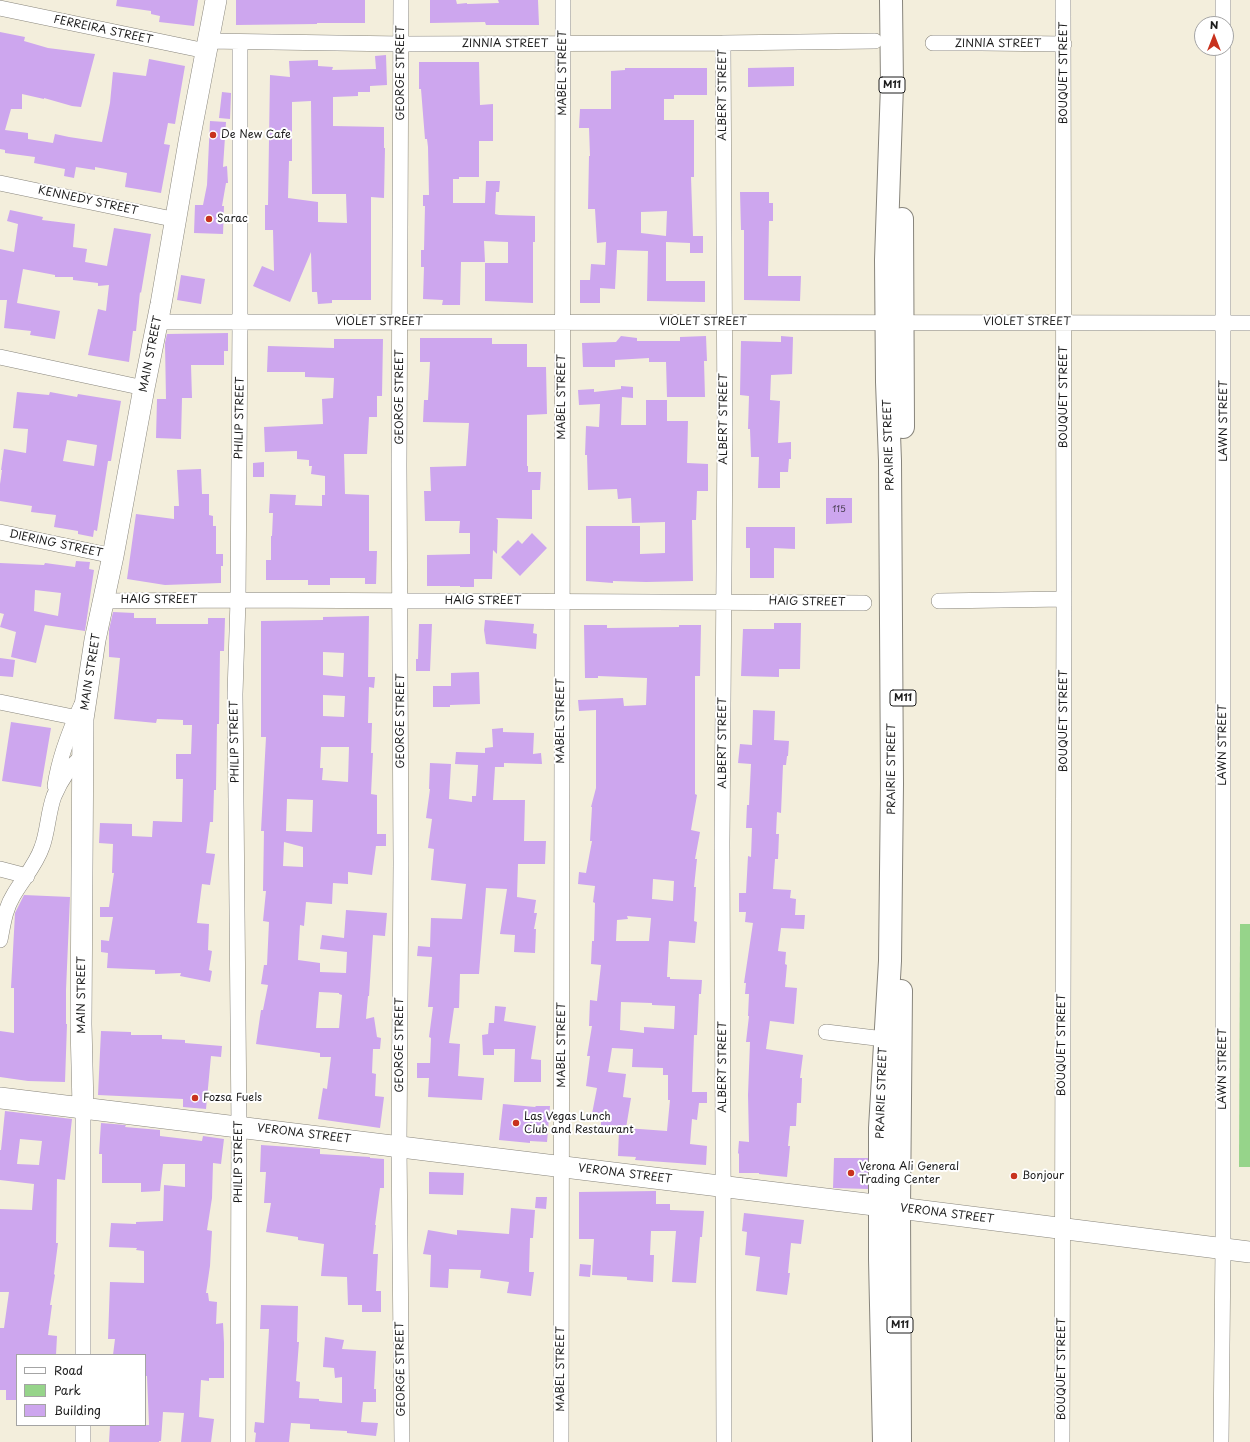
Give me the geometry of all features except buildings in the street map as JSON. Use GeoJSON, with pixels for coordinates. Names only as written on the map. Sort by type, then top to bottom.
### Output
{"type":"FeatureCollection","features":[{"type":"Feature","properties":{"kind":"main road","name":"MAIN STREET"},"geometry":{"type":"LineString","coordinates":[[83,1108],[81,1024],[82,757],[79,719],[87,694],[103,601],[113,556],[177,220],[216,0]]}},
{"type":"Feature","properties":{"kind":"main road","name":"PRAIRIE STREET"},"geometry":{"type":"LineString","coordinates":[[884,1442],[903,802],[903,388],[886,260],[892,85],[891,0]]}},
{"type":"Feature","properties":{"kind":"main road","name":"PRAIRIE STREET"},"geometry":{"type":"LineString","coordinates":[[900,1442],[890,1207],[880,1128],[884,1039],[890,961],[892,784],[890,461],[887,382],[894,322],[904,0]]}},
{"type":"Feature","properties":{"kind":"main road","name":"VERONA STREET"},"geometry":{"type":"LineString","coordinates":[[0,1098],[239,1126],[1250,1252]]}},
{"type":"Feature","properties":{"kind":"street","name":"GEORGE STREET"},"geometry":{"type":"LineString","coordinates":[[401,0],[401,870],[399,1146],[402,1442]]}},
{"type":"Feature","properties":{"kind":"street","name":"MABEL STREET"},"geometry":{"type":"LineString","coordinates":[[561,1442],[563,0]]}},
{"type":"Feature","properties":{"kind":"street","name":"BOUQUET STREET"},"geometry":{"type":"LineString","coordinates":[[1062,1442],[1064,599],[1063,0]]}},
{"type":"Feature","properties":{"kind":"street"},"geometry":{"type":"LineString","coordinates":[[1223,0],[1223,16]]}},
{"type":"Feature","properties":{"kind":"street","name":"FERREIRA STREET"},"geometry":{"type":"LineString","coordinates":[[0,8],[207,46]]}},
{"type":"Feature","properties":{"kind":"street","name":"ZINNIA STREET"},"geometry":{"type":"LineString","coordinates":[[207,46],[240,43],[563,44],[875,41]]}},
{"type":"Feature","properties":{"kind":"street","name":"ZINNIA STREET"},"geometry":{"type":"LineString","coordinates":[[933,43],[981,42],[1064,44]]}},
{"type":"Feature","properties":{"kind":"street","name":"PHILIP STREET"},"geometry":{"type":"LineString","coordinates":[[238,1442],[239,1126],[235,694],[238,600],[240,43]]}},
{"type":"Feature","properties":{"kind":"street","name":"ALBERT STREET"},"geometry":{"type":"LineString","coordinates":[[723,43],[724,601],[722,842],[724,1442]]}},
{"type":"Feature","properties":{"kind":"street","name":"LAWN STREET"},"geometry":{"type":"LineString","coordinates":[[1222,1442],[1223,56]]}},
{"type":"Feature","properties":{"kind":"street","name":"KENNEDY STREET"},"geometry":{"type":"LineString","coordinates":[[0,183],[177,220]]}},
{"type":"Feature","properties":{"kind":"street","name":"VIOLET STREET"},"geometry":{"type":"LineString","coordinates":[[157,322],[1250,323]]}},
{"type":"Feature","properties":{"kind":"street"},"geometry":{"type":"LineString","coordinates":[[0,358],[144,388]]}},
{"type":"Feature","properties":{"kind":"street","name":"DIERING STREET"},"geometry":{"type":"LineString","coordinates":[[0,532],[113,556]]}},
{"type":"Feature","properties":{"kind":"street"},"geometry":{"type":"LineString","coordinates":[[939,601],[1064,599]]}},
{"type":"Feature","properties":{"kind":"street","name":"HAIG STREET"},"geometry":{"type":"LineString","coordinates":[[103,601],[400,600],[864,603]]}},
{"type":"Feature","properties":{"kind":"street"},"geometry":{"type":"LineString","coordinates":[[0,702],[79,719],[68,734],[42,847],[27,876],[12,897],[7,909],[0,940]]}},
{"type":"Feature","properties":{"kind":"street"},"geometry":{"type":"LineString","coordinates":[[54,797],[69,770],[82,757]]}},
{"type":"Feature","properties":{"kind":"street"},"geometry":{"type":"LineString","coordinates":[[0,869],[27,876]]}},
{"type":"Feature","properties":{"kind":"street"},"geometry":{"type":"LineString","coordinates":[[826,1032],[884,1039]]}},
{"type":"Feature","properties":{"kind":"street","name":"MAIN STREET"},"geometry":{"type":"LineString","coordinates":[[83,1108],[83,1354]]}},
{"type":"Feature","properties":{"kind":"street"},"geometry":{"type":"LineString","coordinates":[[83,1426],[83,1442]]}},
{"type":"Feature","properties":{"kind":"green space"},"geometry":{"type":"Polygon","coordinates":[[[1240,924],[1250,924],[1250,1167],[1239,1167],[1240,924]]]}},
{"type":"Feature","properties":{"kind":"place","name":"De New Cafe"},"geometry":{"type":"Point","coordinates":[213,135]}},
{"type":"Feature","properties":{"kind":"place","name":"Sarac"},"geometry":{"type":"Point","coordinates":[209,219]}},
{"type":"Feature","properties":{"kind":"place","name":"Fozsa Fuels"},"geometry":{"type":"Point","coordinates":[195,1098]}},
{"type":"Feature","properties":{"kind":"place","name":"Las Vegas Lunch Club and Restaurant"},"geometry":{"type":"Point","coordinates":[516,1123]}},
{"type":"Feature","properties":{"kind":"place","name":"Verona Ali General Trading Center"},"geometry":{"type":"Point","coordinates":[851,1173]}},
{"type":"Feature","properties":{"kind":"place","name":"Bonjour"},"geometry":{"type":"Point","coordinates":[1014,1176]}}]}
